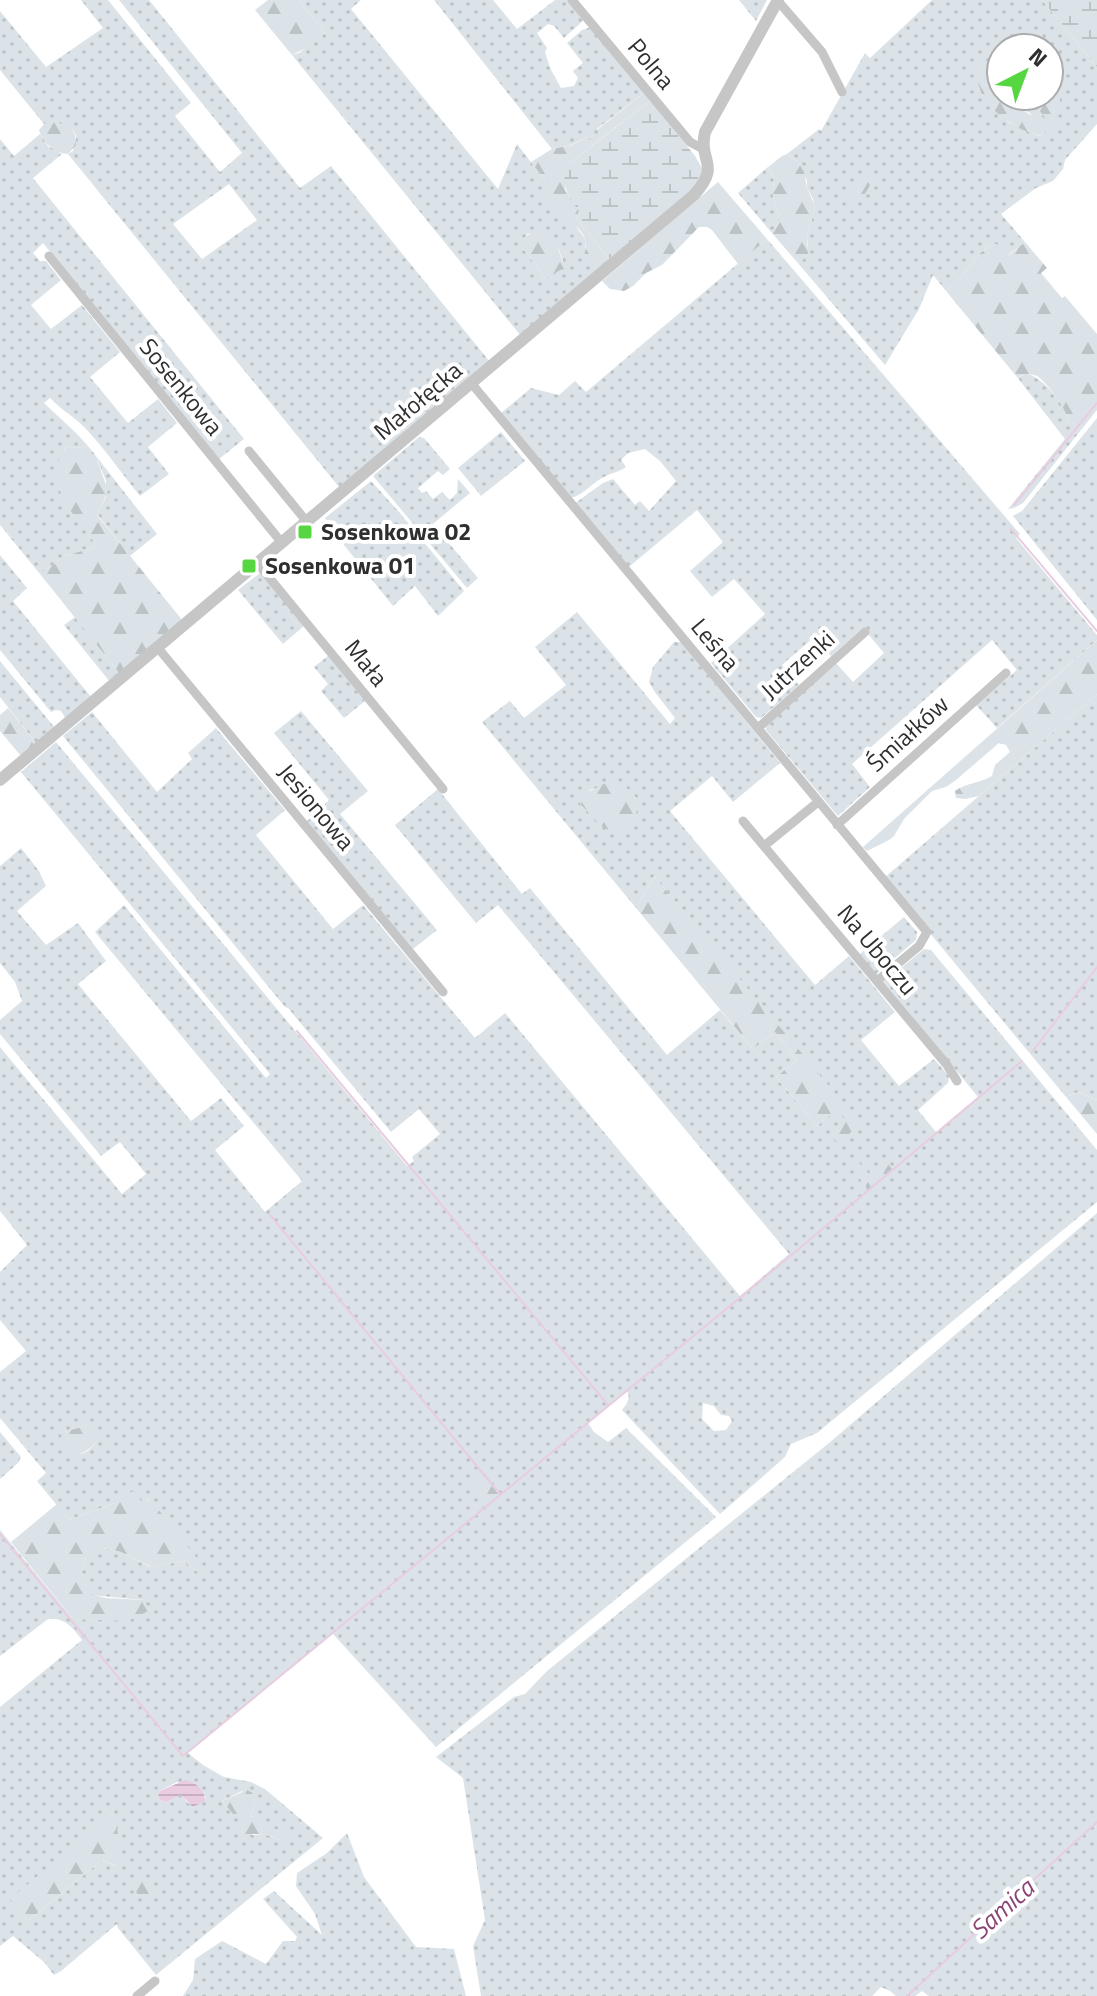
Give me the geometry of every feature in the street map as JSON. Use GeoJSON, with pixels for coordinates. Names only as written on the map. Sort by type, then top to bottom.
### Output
{"type":"FeatureCollection","features":[{"type":"Feature","properties":{"kind":"street","name":"Polna"},"geometry":{"type":"LineString","coordinates":[[572,0],[690,142],[703,149]]}},
{"type":"Feature","properties":{"kind":"street","name":"Małołęcka"},"geometry":{"type":"LineString","coordinates":[[0,780],[694,195],[708,174],[703,149],[710,122],[778,0]]}},
{"type":"Feature","properties":{"kind":"street"},"geometry":{"type":"LineString","coordinates":[[778,0],[822,52],[842,92]]}},
{"type":"Feature","properties":{"kind":"street","name":"Sosenkowa"},"geometry":{"type":"LineString","coordinates":[[49,256],[282,543]]}},
{"type":"Feature","properties":{"kind":"street","name":"Leśna"},"geometry":{"type":"LineString","coordinates":[[472,384],[927,932],[919,946],[877,981]]}},
{"type":"Feature","properties":{"kind":"street"},"geometry":{"type":"LineString","coordinates":[[249,451],[307,522]]}},
{"type":"Feature","properties":{"kind":"street","name":"Mała"},"geometry":{"type":"LineString","coordinates":[[258,564],[443,789]]}},
{"type":"Feature","properties":{"kind":"street","name":"Jutrzenki"},"geometry":{"type":"LineString","coordinates":[[758,728],[865,632]]}},
{"type":"Feature","properties":{"kind":"street","name":"Jesionowa"},"geometry":{"type":"LineString","coordinates":[[158,648],[443,992]]}},
{"type":"Feature","properties":{"kind":"street","name":"Śmiałków"},"geometry":{"type":"LineString","coordinates":[[837,825],[1006,673]]}},
{"type":"Feature","properties":{"kind":"street"},"geometry":{"type":"LineString","coordinates":[[764,846],[818,802]]}},
{"type":"Feature","properties":{"kind":"street","name":"Na Uboczu"},"geometry":{"type":"LineString","coordinates":[[743,821],[947,1065],[957,1081]]}},
{"type":"Feature","properties":{"kind":"street"},"geometry":{"type":"LineString","coordinates":[[137,1996],[155,1981]]}},
{"type":"Feature","properties":{"kind":"green space"},"geometry":{"type":"Polygon","coordinates":[[[81,0],[108,0],[191,103],[175,116],[220,172],[242,153],[119,0],[149,0],[300,188],[331,166],[490,362],[339,487],[68,154],[73,151],[76,136],[71,128],[63,124],[44,124],[0,70],[0,11],[46,67],[103,28],[81,0]],[[229,184],[173,224],[202,259],[257,220],[229,184]]]}},
{"type":"Feature","properties":{"kind":"green space"},"geometry":{"type":"Polygon","coordinates":[[[268,0],[299,0],[325,33],[292,55],[255,10],[268,0]]]}},
{"type":"Feature","properties":{"kind":"green space"},"geometry":{"type":"Polygon","coordinates":[[[299,0],[361,0],[351,9],[498,189],[517,144],[584,237],[585,250],[596,271],[521,336],[292,55],[325,33],[299,0]],[[537,229],[527,234],[522,247],[545,278],[563,261],[559,250],[537,229]]]}},
{"type":"Feature","properties":{"kind":"green space"},"geometry":{"type":"Polygon","coordinates":[[[434,0],[493,0],[517,29],[555,0],[570,0],[585,19],[564,38],[554,26],[548,24],[537,33],[547,48],[545,52],[550,68],[561,88],[574,86],[578,78],[573,71],[583,63],[567,43],[582,30],[591,27],[645,92],[597,129],[603,137],[593,145],[587,137],[552,149],[434,0]]]}},
{"type":"Feature","properties":{"kind":"green space"},"geometry":{"type":"Polygon","coordinates":[[[739,0],[767,0],[756,21],[739,0]]]}},
{"type":"Feature","properties":{"kind":"green space"},"geometry":{"type":"Polygon","coordinates":[[[932,0],[1042,0],[1097,67],[1097,124],[1065,160],[1063,169],[1053,181],[1036,188],[1001,214],[1025,242],[1008,255],[996,244],[986,248],[946,291],[933,275],[919,309],[885,365],[797,262],[804,259],[815,209],[798,162],[787,154],[819,129],[821,131],[865,53],[870,58],[932,0]]]}},
{"type":"Feature","properties":{"kind":"green space"},"geometry":{"type":"Polygon","coordinates":[[[1042,0],[1097,0],[1097,67],[1042,0]]]}},
{"type":"Feature","properties":{"kind":"green space"},"geometry":{"type":"Polygon","coordinates":[[[978,59],[985,60],[985,100],[980,88],[978,59]]]}},
{"type":"Feature","properties":{"kind":"green space"},"geometry":{"type":"Polygon","coordinates":[[[645,92],[651,100],[603,137],[597,130],[645,92]]]}},
{"type":"Feature","properties":{"kind":"green space"},"geometry":{"type":"Polygon","coordinates":[[[651,100],[703,170],[696,187],[609,259],[577,219],[579,211],[565,185],[566,166],[651,100]]]}},
{"type":"Feature","properties":{"kind":"green space"},"geometry":{"type":"Polygon","coordinates":[[[997,112],[1026,112],[1046,132],[1043,136],[1035,134],[1007,121],[997,112]]]}},
{"type":"Feature","properties":{"kind":"green space"},"geometry":{"type":"Polygon","coordinates":[[[1041,112],[1059,112],[1053,128],[1041,112]]]}},
{"type":"Feature","properties":{"kind":"green space"},"geometry":{"type":"Polygon","coordinates":[[[50,122],[72,129],[76,145],[68,154],[54,149],[43,139],[39,130],[50,122]]]}},
{"type":"Feature","properties":{"kind":"green space"},"geometry":{"type":"Polygon","coordinates":[[[40,134],[48,146],[62,154],[33,178],[244,439],[219,459],[43,243],[33,253],[40,261],[46,261],[61,280],[31,305],[51,329],[82,305],[120,352],[90,377],[128,423],[158,399],[177,423],[148,447],[169,474],[140,496],[84,426],[50,398],[44,403],[88,446],[68,446],[59,463],[74,515],[97,546],[65,556],[40,574],[0,525],[0,139],[14,156],[40,134]]]}},
{"type":"Feature","properties":{"kind":"green space"},"geometry":{"type":"Polygon","coordinates":[[[587,137],[593,145],[566,166],[565,190],[579,211],[577,219],[609,259],[596,271],[584,256],[584,236],[549,205],[544,197],[544,179],[531,162],[552,149],[572,145],[587,137]]]}},
{"type":"Feature","properties":{"kind":"green space"},"geometry":{"type":"Polygon","coordinates":[[[787,154],[798,162],[804,172],[815,210],[807,236],[808,254],[797,262],[771,232],[779,218],[774,199],[774,178],[768,167],[787,154]]]}},
{"type":"Feature","properties":{"kind":"green space"},"geometry":{"type":"Polygon","coordinates":[[[768,167],[774,178],[774,199],[779,218],[771,232],[738,193],[768,167]]]}},
{"type":"Feature","properties":{"kind":"green space"},"geometry":{"type":"Polygon","coordinates":[[[866,171],[870,172],[872,181],[863,196],[850,206],[847,204],[850,195],[866,171]]]}},
{"type":"Feature","properties":{"kind":"green space"},"geometry":{"type":"Polygon","coordinates":[[[718,182],[767,239],[738,264],[712,230],[699,227],[662,265],[646,273],[633,286],[624,291],[610,289],[602,281],[718,182]]]}},
{"type":"Feature","properties":{"kind":"green space"},"geometry":{"type":"Polygon","coordinates":[[[537,226],[555,244],[564,269],[548,278],[522,247],[523,238],[537,226]]]}},
{"type":"Feature","properties":{"kind":"green space"},"geometry":{"type":"Polygon","coordinates":[[[767,239],[1020,534],[1016,538],[1097,635],[1097,640],[997,728],[976,705],[1017,670],[992,640],[852,764],[870,787],[838,816],[766,730],[766,725],[836,663],[853,682],[884,653],[863,628],[831,656],[814,637],[782,665],[799,685],[761,718],[756,717],[711,663],[765,614],[734,579],[712,597],[690,571],[723,542],[697,510],[627,566],[574,504],[613,479],[635,505],[640,501],[649,511],[676,481],[660,461],[645,449],[628,453],[621,460],[626,467],[601,478],[570,498],[500,414],[531,388],[559,395],[575,381],[586,392],[767,239]]]}},
{"type":"Feature","properties":{"kind":"green space"},"geometry":{"type":"Polygon","coordinates":[[[1025,242],[1047,268],[1041,273],[1097,334],[1097,410],[1081,430],[1068,420],[1060,403],[1041,379],[1032,375],[1017,377],[946,291],[986,248],[996,244],[1009,255],[1025,242]]]}},
{"type":"Feature","properties":{"kind":"green space"},"geometry":{"type":"Polygon","coordinates":[[[1028,374],[1047,386],[1063,407],[1068,420],[1081,430],[1023,503],[1008,509],[1065,439],[1017,377],[1028,374]]]}},
{"type":"Feature","properties":{"kind":"green space"},"geometry":{"type":"Polygon","coordinates":[[[1097,418],[1097,620],[1013,516],[1022,511],[1097,418]]]}},
{"type":"Feature","properties":{"kind":"green space"},"geometry":{"type":"Polygon","coordinates":[[[501,432],[525,461],[481,496],[458,468],[501,432]]]}},
{"type":"Feature","properties":{"kind":"green space"},"geometry":{"type":"Polygon","coordinates":[[[419,437],[424,438],[450,469],[443,475],[438,471],[418,488],[422,493],[426,491],[433,499],[442,492],[450,500],[457,493],[458,479],[470,493],[433,524],[478,578],[467,588],[373,476],[419,437]]]}},
{"type":"Feature","properties":{"kind":"green space"},"geometry":{"type":"Polygon","coordinates":[[[68,446],[88,446],[96,456],[108,491],[97,515],[183,621],[120,674],[40,574],[65,556],[97,546],[71,511],[58,485],[56,472],[59,459],[68,446]]]}},
{"type":"Feature","properties":{"kind":"green space"},"geometry":{"type":"Polygon","coordinates":[[[96,456],[157,534],[130,556],[97,514],[106,497],[106,481],[96,456]]]}},
{"type":"Feature","properties":{"kind":"green space"},"geometry":{"type":"Polygon","coordinates":[[[371,481],[464,591],[438,616],[415,586],[393,606],[328,525],[325,518],[371,481]]]}},
{"type":"Feature","properties":{"kind":"green space"},"geometry":{"type":"Polygon","coordinates":[[[0,555],[27,588],[13,601],[91,697],[66,719],[61,711],[51,712],[0,650],[0,555]]]}},
{"type":"Feature","properties":{"kind":"green space"},"geometry":{"type":"Polygon","coordinates":[[[260,573],[304,626],[283,644],[238,590],[260,573]]]}},
{"type":"Feature","properties":{"kind":"green space"},"geometry":{"type":"Polygon","coordinates":[[[577,612],[670,724],[675,718],[649,682],[653,667],[674,642],[681,642],[780,763],[733,802],[712,776],[670,811],[815,985],[849,956],[895,1012],[861,1040],[899,1086],[934,1059],[949,1076],[948,1083],[918,1110],[936,1132],[978,1097],[884,982],[924,949],[931,950],[1097,1150],[1097,1202],[817,1433],[791,1444],[785,1457],[720,1514],[622,1410],[628,1401],[627,1391],[588,1423],[594,1432],[608,1442],[626,1428],[716,1517],[436,1747],[333,1634],[188,1753],[224,1777],[251,1782],[265,1789],[323,1838],[156,1975],[117,1924],[54,1975],[44,1962],[13,1936],[0,1946],[0,1707],[82,1640],[64,1622],[48,1619],[0,1656],[0,1530],[73,1619],[128,1620],[144,1600],[90,1595],[81,1575],[86,1557],[103,1548],[121,1552],[150,1567],[184,1561],[200,1574],[149,1499],[143,1504],[115,1503],[69,1520],[37,1481],[46,1473],[0,1418],[0,1372],[26,1351],[0,1320],[0,1272],[27,1245],[0,1211],[0,1047],[122,1194],[146,1174],[120,1142],[101,1156],[0,1034],[0,1020],[22,1001],[15,982],[0,963],[0,866],[21,848],[39,871],[46,886],[17,911],[46,945],[78,923],[106,961],[78,984],[191,1121],[221,1098],[244,1126],[215,1150],[265,1212],[302,1181],[95,932],[124,905],[266,1078],[270,1074],[21,772],[56,742],[407,1166],[414,1161],[412,1157],[440,1134],[419,1109],[391,1132],[63,736],[92,712],[157,792],[192,759],[188,753],[216,728],[285,810],[256,835],[333,929],[363,905],[475,1038],[505,1013],[740,1296],[789,1254],[498,905],[476,923],[395,825],[438,789],[522,894],[530,888],[667,1055],[720,1010],[753,1049],[775,1032],[797,1060],[776,1077],[817,1126],[843,1104],[654,876],[636,908],[482,722],[510,701],[524,718],[566,685],[535,647],[577,612]],[[627,789],[590,790],[580,804],[600,824],[636,798],[627,789]],[[703,1403],[702,1419],[714,1431],[726,1430],[732,1421],[729,1416],[721,1415],[714,1406],[703,1403]],[[88,1425],[64,1432],[66,1453],[84,1453],[97,1441],[88,1425]],[[177,1782],[160,1791],[160,1800],[166,1802],[181,1795],[189,1804],[206,1798],[201,1789],[177,1782]],[[242,1791],[222,1801],[252,1835],[264,1834],[281,1840],[281,1832],[250,1815],[255,1804],[242,1791]],[[112,1814],[11,1899],[28,1921],[102,1860],[115,1866],[116,1833],[112,1814]]]}},
{"type":"Feature","properties":{"kind":"green space"},"geometry":{"type":"Polygon","coordinates":[[[75,617],[120,674],[110,682],[64,625],[75,617]]]}},
{"type":"Feature","properties":{"kind":"green space"},"geometry":{"type":"Polygon","coordinates":[[[1097,640],[1097,694],[979,796],[956,798],[955,791],[992,776],[995,765],[1010,752],[1006,745],[999,743],[956,780],[932,791],[904,819],[889,840],[867,851],[863,847],[1097,640]]]}},
{"type":"Feature","properties":{"kind":"green space"},"geometry":{"type":"Polygon","coordinates":[[[328,656],[365,701],[344,718],[321,691],[328,684],[314,667],[328,656]]]}},
{"type":"Feature","properties":{"kind":"green space"},"geometry":{"type":"Polygon","coordinates":[[[0,661],[55,728],[36,743],[0,697],[0,661]]]}},
{"type":"Feature","properties":{"kind":"green space"},"geometry":{"type":"Polygon","coordinates":[[[1097,694],[1097,1100],[1078,1092],[1066,1097],[884,878],[1097,694]]]}},
{"type":"Feature","properties":{"kind":"green space"},"geometry":{"type":"Polygon","coordinates":[[[8,708],[36,743],[21,756],[0,731],[0,715],[8,708]]]}},
{"type":"Feature","properties":{"kind":"green space"},"geometry":{"type":"Polygon","coordinates":[[[301,711],[368,791],[340,814],[437,930],[413,949],[306,822],[329,800],[274,733],[301,711]]]}},
{"type":"Feature","properties":{"kind":"green space"},"geometry":{"type":"Polygon","coordinates":[[[616,778],[634,796],[637,806],[634,820],[618,831],[611,831],[599,824],[580,804],[582,795],[616,778]]]}},
{"type":"Feature","properties":{"kind":"green space"},"geometry":{"type":"Polygon","coordinates":[[[654,876],[844,1104],[817,1126],[776,1077],[797,1060],[775,1032],[753,1049],[636,908],[654,876]]]}},
{"type":"Feature","properties":{"kind":"green space"},"geometry":{"type":"Polygon","coordinates":[[[904,917],[917,932],[916,940],[876,974],[860,954],[904,917]]]}},
{"type":"Feature","properties":{"kind":"green space"},"geometry":{"type":"Polygon","coordinates":[[[1078,1092],[1097,1100],[1097,1134],[1066,1097],[1078,1092]]]}},
{"type":"Feature","properties":{"kind":"green space"},"geometry":{"type":"Polygon","coordinates":[[[847,1108],[861,1124],[838,1143],[829,1133],[846,1120],[841,1113],[847,1108]]]}},
{"type":"Feature","properties":{"kind":"green space"},"geometry":{"type":"Polygon","coordinates":[[[854,1157],[870,1175],[886,1162],[892,1169],[868,1189],[847,1163],[854,1157]]]}},
{"type":"Feature","properties":{"kind":"green space"},"geometry":{"type":"Polygon","coordinates":[[[1097,1213],[1097,1996],[929,1996],[922,1991],[915,1996],[896,1996],[881,1987],[872,1996],[481,1996],[473,1946],[485,1920],[463,1778],[436,1757],[514,1697],[525,1694],[547,1671],[829,1443],[1097,1213]]]}},
{"type":"Feature","properties":{"kind":"green space"},"geometry":{"type":"Polygon","coordinates":[[[88,1425],[99,1438],[83,1452],[66,1453],[58,1441],[64,1432],[88,1425]]]}},
{"type":"Feature","properties":{"kind":"green space"},"geometry":{"type":"Polygon","coordinates":[[[0,1432],[21,1457],[0,1479],[0,1432]]]}},
{"type":"Feature","properties":{"kind":"green space"},"geometry":{"type":"Polygon","coordinates":[[[481,1473],[500,1496],[485,1508],[466,1485],[481,1473]]]}},
{"type":"Feature","properties":{"kind":"green space"},"geometry":{"type":"Polygon","coordinates":[[[133,1491],[143,1503],[150,1499],[208,1572],[200,1574],[184,1561],[151,1567],[121,1552],[104,1548],[86,1557],[81,1575],[90,1594],[144,1600],[148,1611],[128,1621],[73,1619],[11,1542],[57,1504],[69,1520],[115,1503],[133,1491]]]}},
{"type":"Feature","properties":{"kind":"green space"},"geometry":{"type":"Polygon","coordinates":[[[247,1790],[256,1798],[250,1816],[286,1835],[286,1839],[246,1834],[236,1826],[240,1822],[222,1801],[247,1790]]]}},
{"type":"Feature","properties":{"kind":"green space"},"geometry":{"type":"Polygon","coordinates":[[[112,1814],[119,1840],[116,1866],[102,1860],[28,1921],[10,1899],[112,1814]]]}},
{"type":"Feature","properties":{"kind":"green space"},"geometry":{"type":"Polygon","coordinates":[[[347,1833],[364,1877],[416,1947],[454,1949],[466,1996],[183,1996],[193,1980],[195,1959],[222,1941],[266,1964],[283,1941],[295,1941],[297,1937],[263,1899],[274,1891],[322,1935],[315,1914],[296,1886],[297,1873],[327,1853],[347,1833]]]}},
{"type":"Feature","properties":{"kind":"green space"},"geometry":{"type":"Polygon","coordinates":[[[136,1878],[157,1890],[144,1902],[129,1883],[136,1878]]]}},
{"type":"Feature","properties":{"kind":"shaded area"},"geometry":{"type":"Polygon","coordinates":[[[185,1780],[199,1787],[205,1801],[193,1807],[181,1795],[166,1802],[160,1800],[160,1791],[185,1780]]]}},
{"type":"Feature","properties":{"kind":"waterway","name":"Samica"},"geometry":{"type":"LineString","coordinates":[[1014,505],[1097,403]]}},
{"type":"Feature","properties":{"kind":"waterway","name":"Samica"},"geometry":{"type":"LineString","coordinates":[[1011,529],[1097,631]]}},
{"type":"Feature","properties":{"kind":"waterway"},"geometry":{"type":"LineString","coordinates":[[1032,1052],[1097,967]]}},
{"type":"Feature","properties":{"kind":"waterway"},"geometry":{"type":"LineString","coordinates":[[297,1031],[608,1405]]}},
{"type":"Feature","properties":{"kind":"waterway"},"geometry":{"type":"LineString","coordinates":[[0,1534],[183,1756],[776,1268],[1022,1061]]}},
{"type":"Feature","properties":{"kind":"waterway"},"geometry":{"type":"LineString","coordinates":[[270,1215],[500,1494]]}},
{"type":"Feature","properties":{"kind":"waterway","name":"Samica"},"geometry":{"type":"LineString","coordinates":[[907,1996],[1097,1822]]}},
{"type":"Feature","properties":{"kind":"place","name":"Sosenkowa 02"},"geometry":{"type":"Point","coordinates":[305,532]}},
{"type":"Feature","properties":{"kind":"place","name":"Sosenkowa 01"},"geometry":{"type":"Point","coordinates":[249,566]}}]}
